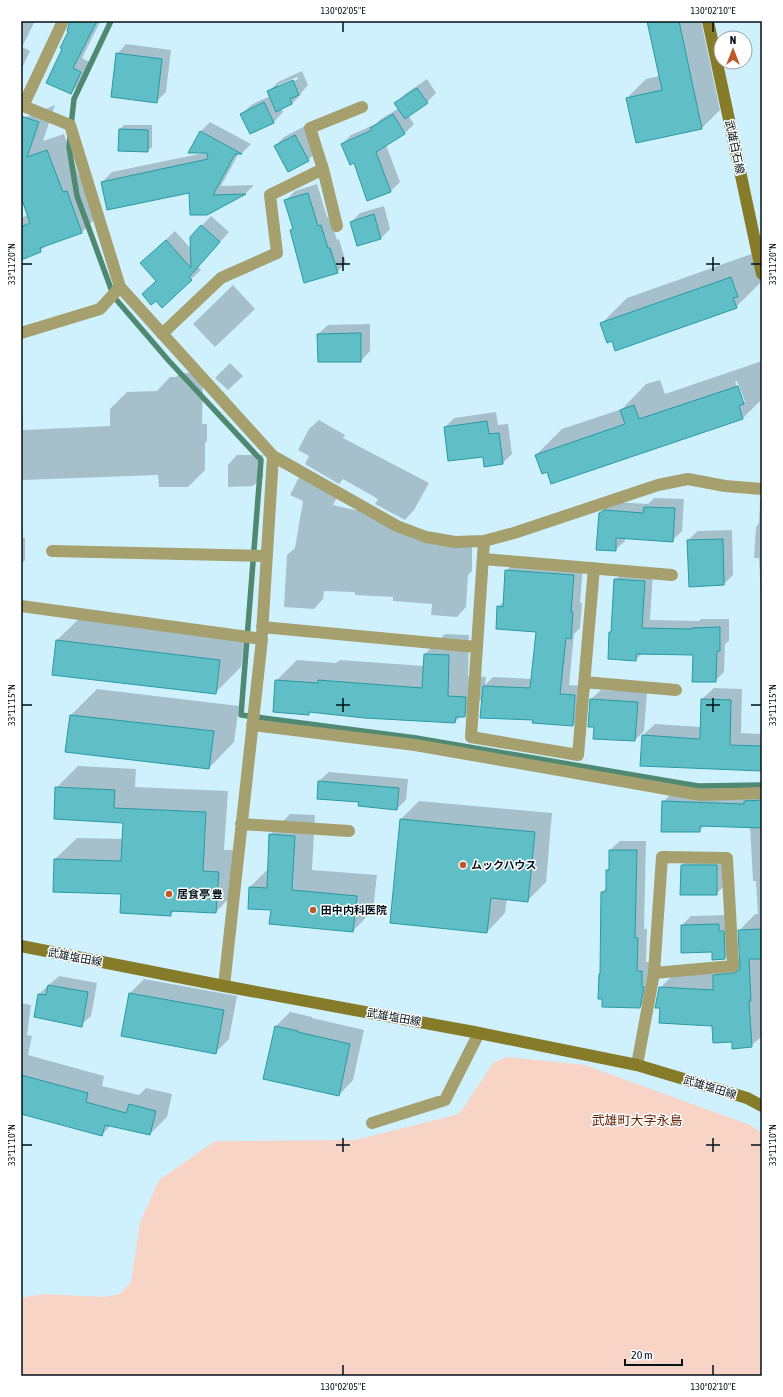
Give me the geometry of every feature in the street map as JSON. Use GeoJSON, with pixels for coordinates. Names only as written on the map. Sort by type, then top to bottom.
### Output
{"type":"FeatureCollection","features":[{"type":"Feature","properties":{"kind":"main road","name":"武雄白石線"},"geometry":{"type":"LineString","coordinates":[[708,21],[762,274]]}},
{"type":"Feature","properties":{"kind":"main road","name":"武雄塩田線"},"geometry":{"type":"LineString","coordinates":[[21,946],[224,986],[479,1033],[637,1065],[747,1098],[762,1106]]}},
{"type":"Feature","properties":{"kind":"street"},"geometry":{"type":"LineString","coordinates":[[63,21],[22,105],[70,125],[120,287],[273,456],[397,526],[426,537],[455,542],[484,541],[514,534],[658,485],[688,479],[725,486],[762,489]]}},
{"type":"Feature","properties":{"kind":"street"},"geometry":{"type":"LineString","coordinates":[[337,226],[323,169],[310,128],[362,107]]}},
{"type":"Feature","properties":{"kind":"street"},"geometry":{"type":"LineString","coordinates":[[162,334],[221,278],[277,254],[270,195],[323,169]]}},
{"type":"Feature","properties":{"kind":"street"},"geometry":{"type":"LineString","coordinates":[[21,333],[100,309],[120,287]]}},
{"type":"Feature","properties":{"kind":"street"},"geometry":{"type":"LineString","coordinates":[[224,986],[262,633],[273,456]]}},
{"type":"Feature","properties":{"kind":"street"},"geometry":{"type":"LineString","coordinates":[[484,541],[470,737],[578,755],[594,568]]}},
{"type":"Feature","properties":{"kind":"street"},"geometry":{"type":"LineString","coordinates":[[52,551],[266,556]]}},
{"type":"Feature","properties":{"kind":"street"},"geometry":{"type":"LineString","coordinates":[[482,559],[672,575]]}},
{"type":"Feature","properties":{"kind":"street"},"geometry":{"type":"LineString","coordinates":[[21,606],[262,633],[476,647]]}},
{"type":"Feature","properties":{"kind":"street"},"geometry":{"type":"LineString","coordinates":[[584,682],[676,690]]}},
{"type":"Feature","properties":{"kind":"street"},"geometry":{"type":"LineString","coordinates":[[252,725],[414,745],[701,795],[762,793]]}},
{"type":"Feature","properties":{"kind":"street"},"geometry":{"type":"LineString","coordinates":[[241,824],[350,831]]}},
{"type":"Feature","properties":{"kind":"street"},"geometry":{"type":"LineString","coordinates":[[637,1065],[654,973],[662,857],[727,858],[733,966],[654,973]]}},
{"type":"Feature","properties":{"kind":"street"},"geometry":{"type":"LineString","coordinates":[[372,1123],[445,1100],[479,1033]]}},
{"type":"Feature","properties":{"kind":"shaded area"},"geometry":{"type":"Polygon","coordinates":[[[507,1057],[585,1065],[750,1125],[762,1133],[762,1376],[21,1376],[21,1298],[43,1294],[103,1297],[120,1294],[131,1282],[140,1222],[159,1180],[215,1141],[355,1140],[459,1114],[493,1063],[507,1057]]]}},
{"type":"Feature","properties":{"kind":"building"},"geometry":{"type":"Polygon","coordinates":[[[70,21],[97,21],[73,68],[81,72],[71,94],[46,83],[62,49],[60,48],[68,32],[70,21]]]}},
{"type":"Feature","properties":{"kind":"building"},"geometry":{"type":"Polygon","coordinates":[[[647,21],[679,21],[702,129],[636,143],[626,98],[662,90],[647,21]]]}},
{"type":"Feature","properties":{"kind":"building"},"geometry":{"type":"Polygon","coordinates":[[[116,53],[162,59],[157,103],[111,97],[116,53]]]}},
{"type":"Feature","properties":{"kind":"building"},"geometry":{"type":"Polygon","coordinates":[[[293,80],[299,95],[290,99],[292,104],[276,112],[267,91],[293,80]]]}},
{"type":"Feature","properties":{"kind":"building"},"geometry":{"type":"Polygon","coordinates":[[[417,88],[428,103],[405,119],[394,103],[417,88]]]}},
{"type":"Feature","properties":{"kind":"building"},"geometry":{"type":"Polygon","coordinates":[[[264,102],[274,123],[250,134],[240,114],[264,102]]]}},
{"type":"Feature","properties":{"kind":"building"},"geometry":{"type":"Polygon","coordinates":[[[393,114],[405,134],[376,152],[391,192],[367,201],[354,163],[350,165],[341,144],[372,130],[370,128],[393,114]]]}},
{"type":"Feature","properties":{"kind":"building"},"geometry":{"type":"Polygon","coordinates":[[[21,116],[39,122],[27,157],[47,150],[63,192],[67,191],[82,233],[40,248],[41,252],[21,260],[21,227],[30,223],[21,197],[21,116]]]}},
{"type":"Feature","properties":{"kind":"building"},"geometry":{"type":"Polygon","coordinates":[[[119,129],[148,130],[148,152],[118,151],[119,129]]]}},
{"type":"Feature","properties":{"kind":"building"},"geometry":{"type":"Polygon","coordinates":[[[200,131],[242,154],[235,154],[213,195],[246,194],[207,215],[190,215],[189,193],[107,210],[101,182],[208,159],[207,153],[188,153],[200,131]]]}},
{"type":"Feature","properties":{"kind":"building"},"geometry":{"type":"Polygon","coordinates":[[[295,135],[309,161],[288,172],[274,146],[295,135]]]}},
{"type":"Feature","properties":{"kind":"building"},"geometry":{"type":"Polygon","coordinates":[[[308,193],[318,226],[321,225],[338,273],[304,283],[290,230],[293,229],[284,200],[308,193]]]}},
{"type":"Feature","properties":{"kind":"building"},"geometry":{"type":"Polygon","coordinates":[[[374,214],[381,239],[357,246],[350,222],[374,214]]]}},
{"type":"Feature","properties":{"kind":"building"},"geometry":{"type":"Polygon","coordinates":[[[201,225],[220,242],[189,277],[192,280],[162,308],[156,301],[151,305],[142,294],[156,281],[140,263],[166,240],[191,268],[190,237],[201,225]]]}},
{"type":"Feature","properties":{"kind":"building"},"geometry":{"type":"Polygon","coordinates":[[[731,277],[738,297],[733,298],[737,308],[615,351],[612,341],[607,343],[600,323],[731,277]]]}},
{"type":"Feature","properties":{"kind":"building"},"geometry":{"type":"Polygon","coordinates":[[[361,333],[361,362],[318,362],[317,334],[361,333]]]}},
{"type":"Feature","properties":{"kind":"building"},"geometry":{"type":"Polygon","coordinates":[[[738,386],[744,404],[739,406],[743,419],[551,484],[547,472],[542,474],[535,455],[625,424],[620,410],[634,405],[639,419],[738,386]]]}},
{"type":"Feature","properties":{"kind":"building"},"geometry":{"type":"Polygon","coordinates":[[[487,421],[489,434],[499,433],[503,464],[484,467],[483,457],[448,461],[444,427],[487,421]]]}},
{"type":"Feature","properties":{"kind":"building"},"geometry":{"type":"Polygon","coordinates":[[[644,507],[675,508],[673,542],[616,538],[616,551],[596,550],[599,513],[605,510],[643,513],[644,507]]]}},
{"type":"Feature","properties":{"kind":"building"},"geometry":{"type":"Polygon","coordinates":[[[723,539],[724,585],[689,587],[687,540],[723,539]]]}},
{"type":"Feature","properties":{"kind":"building"},"geometry":{"type":"Polygon","coordinates":[[[505,570],[574,575],[571,612],[573,612],[571,639],[566,638],[560,694],[575,695],[573,726],[532,723],[533,720],[480,718],[483,686],[530,688],[536,632],[496,629],[497,606],[503,607],[505,570]]]}},
{"type":"Feature","properties":{"kind":"building"},"geometry":{"type":"Polygon","coordinates":[[[614,579],[645,581],[642,628],[691,629],[720,627],[720,651],[717,651],[716,682],[692,682],[693,655],[636,654],[636,661],[608,659],[614,579]]]}},
{"type":"Feature","properties":{"kind":"building"},"geometry":{"type":"Polygon","coordinates":[[[56,640],[220,660],[216,694],[52,675],[56,640]]]}},
{"type":"Feature","properties":{"kind":"building"},"geometry":{"type":"Polygon","coordinates":[[[424,654],[449,655],[448,696],[466,697],[465,717],[456,717],[455,723],[365,718],[309,712],[309,715],[273,712],[275,680],[318,683],[318,680],[422,688],[424,654]]]}},
{"type":"Feature","properties":{"kind":"building"},"geometry":{"type":"Polygon","coordinates":[[[590,699],[638,702],[635,741],[593,739],[594,727],[588,727],[590,699]]]}},
{"type":"Feature","properties":{"kind":"building"},"geometry":{"type":"Polygon","coordinates":[[[701,699],[731,700],[730,745],[762,746],[762,771],[640,766],[642,735],[700,739],[701,699]]]}},
{"type":"Feature","properties":{"kind":"building"},"geometry":{"type":"Polygon","coordinates":[[[70,715],[214,731],[209,769],[65,752],[70,715]]]}},
{"type":"Feature","properties":{"kind":"building"},"geometry":{"type":"Polygon","coordinates":[[[318,781],[399,788],[397,810],[358,806],[359,802],[317,799],[318,781]]]}},
{"type":"Feature","properties":{"kind":"building"},"geometry":{"type":"Polygon","coordinates":[[[55,787],[115,790],[114,808],[206,812],[203,871],[219,872],[216,913],[171,911],[171,916],[120,913],[121,894],[53,892],[54,859],[121,861],[123,823],[54,819],[55,787]]]}},
{"type":"Feature","properties":{"kind":"building"},"geometry":{"type":"Polygon","coordinates":[[[762,800],[762,828],[700,826],[700,832],[661,832],[662,801],[744,804],[744,801],[762,800]]]}},
{"type":"Feature","properties":{"kind":"building","name":"ムックハウス"},"geometry":{"type":"Polygon","coordinates":[[[400,819],[535,832],[528,902],[491,898],[487,933],[390,923],[400,819]]]}},
{"type":"Feature","properties":{"kind":"building","name":"田中内科医院"},"geometry":{"type":"Polygon","coordinates":[[[269,834],[295,836],[292,890],[357,896],[353,932],[269,924],[271,910],[248,909],[249,887],[267,888],[269,834]]]}},
{"type":"Feature","properties":{"kind":"building"},"geometry":{"type":"Polygon","coordinates":[[[609,850],[637,850],[635,938],[638,938],[637,971],[642,971],[642,987],[644,987],[640,1008],[602,1007],[602,999],[598,999],[600,974],[601,892],[606,892],[606,870],[609,870],[609,850]]]}},
{"type":"Feature","properties":{"kind":"building"},"geometry":{"type":"Polygon","coordinates":[[[681,865],[717,865],[717,895],[680,895],[681,865]]]}},
{"type":"Feature","properties":{"kind":"building"},"geometry":{"type":"Polygon","coordinates":[[[719,924],[719,931],[724,931],[725,959],[712,960],[712,952],[681,953],[681,925],[719,924]]]}},
{"type":"Feature","properties":{"kind":"building"},"geometry":{"type":"Polygon","coordinates":[[[762,929],[762,959],[749,959],[751,1001],[749,1001],[752,1047],[732,1049],[732,1042],[713,1043],[712,1026],[659,1023],[660,1008],[655,1008],[659,987],[713,990],[713,975],[734,973],[740,969],[738,930],[762,929]]]}},
{"type":"Feature","properties":{"kind":"building"},"geometry":{"type":"Polygon","coordinates":[[[48,985],[88,992],[82,1027],[34,1017],[38,994],[46,995],[48,985]]]}},
{"type":"Feature","properties":{"kind":"building"},"geometry":{"type":"Polygon","coordinates":[[[129,993],[224,1010],[216,1054],[121,1036],[129,993]]]}},
{"type":"Feature","properties":{"kind":"building"},"geometry":{"type":"Polygon","coordinates":[[[275,1026],[350,1044],[339,1096],[263,1079],[275,1026]]]}},
{"type":"Feature","properties":{"kind":"building"},"geometry":{"type":"Polygon","coordinates":[[[21,1075],[88,1093],[86,1102],[126,1113],[129,1104],[156,1111],[150,1135],[105,1125],[102,1136],[21,1114],[21,1075]]]}},
{"type":"Feature","properties":{"kind":"waterway"},"geometry":{"type":"LineString","coordinates":[[71,126],[74,99],[111,21]]}},
{"type":"Feature","properties":{"kind":"waterway"},"geometry":{"type":"LineString","coordinates":[[70,137],[69,147],[77,196],[114,297],[169,361],[261,460],[241,715],[416,738],[698,786],[762,785]]}},
{"type":"Feature","properties":{"kind":"place","name":"ムックハウス"},"geometry":{"type":"Point","coordinates":[463,865]}},
{"type":"Feature","properties":{"kind":"place","name":"居食亭 豊"},"geometry":{"type":"Point","coordinates":[169,894]}},
{"type":"Feature","properties":{"kind":"place","name":"田中内科医院"},"geometry":{"type":"Point","coordinates":[313,910]}},
{"type":"Feature","properties":{"kind":"district","name":"武雄町大字永島"},"geometry":{"type":"Point","coordinates":[637,1120]}}]}
